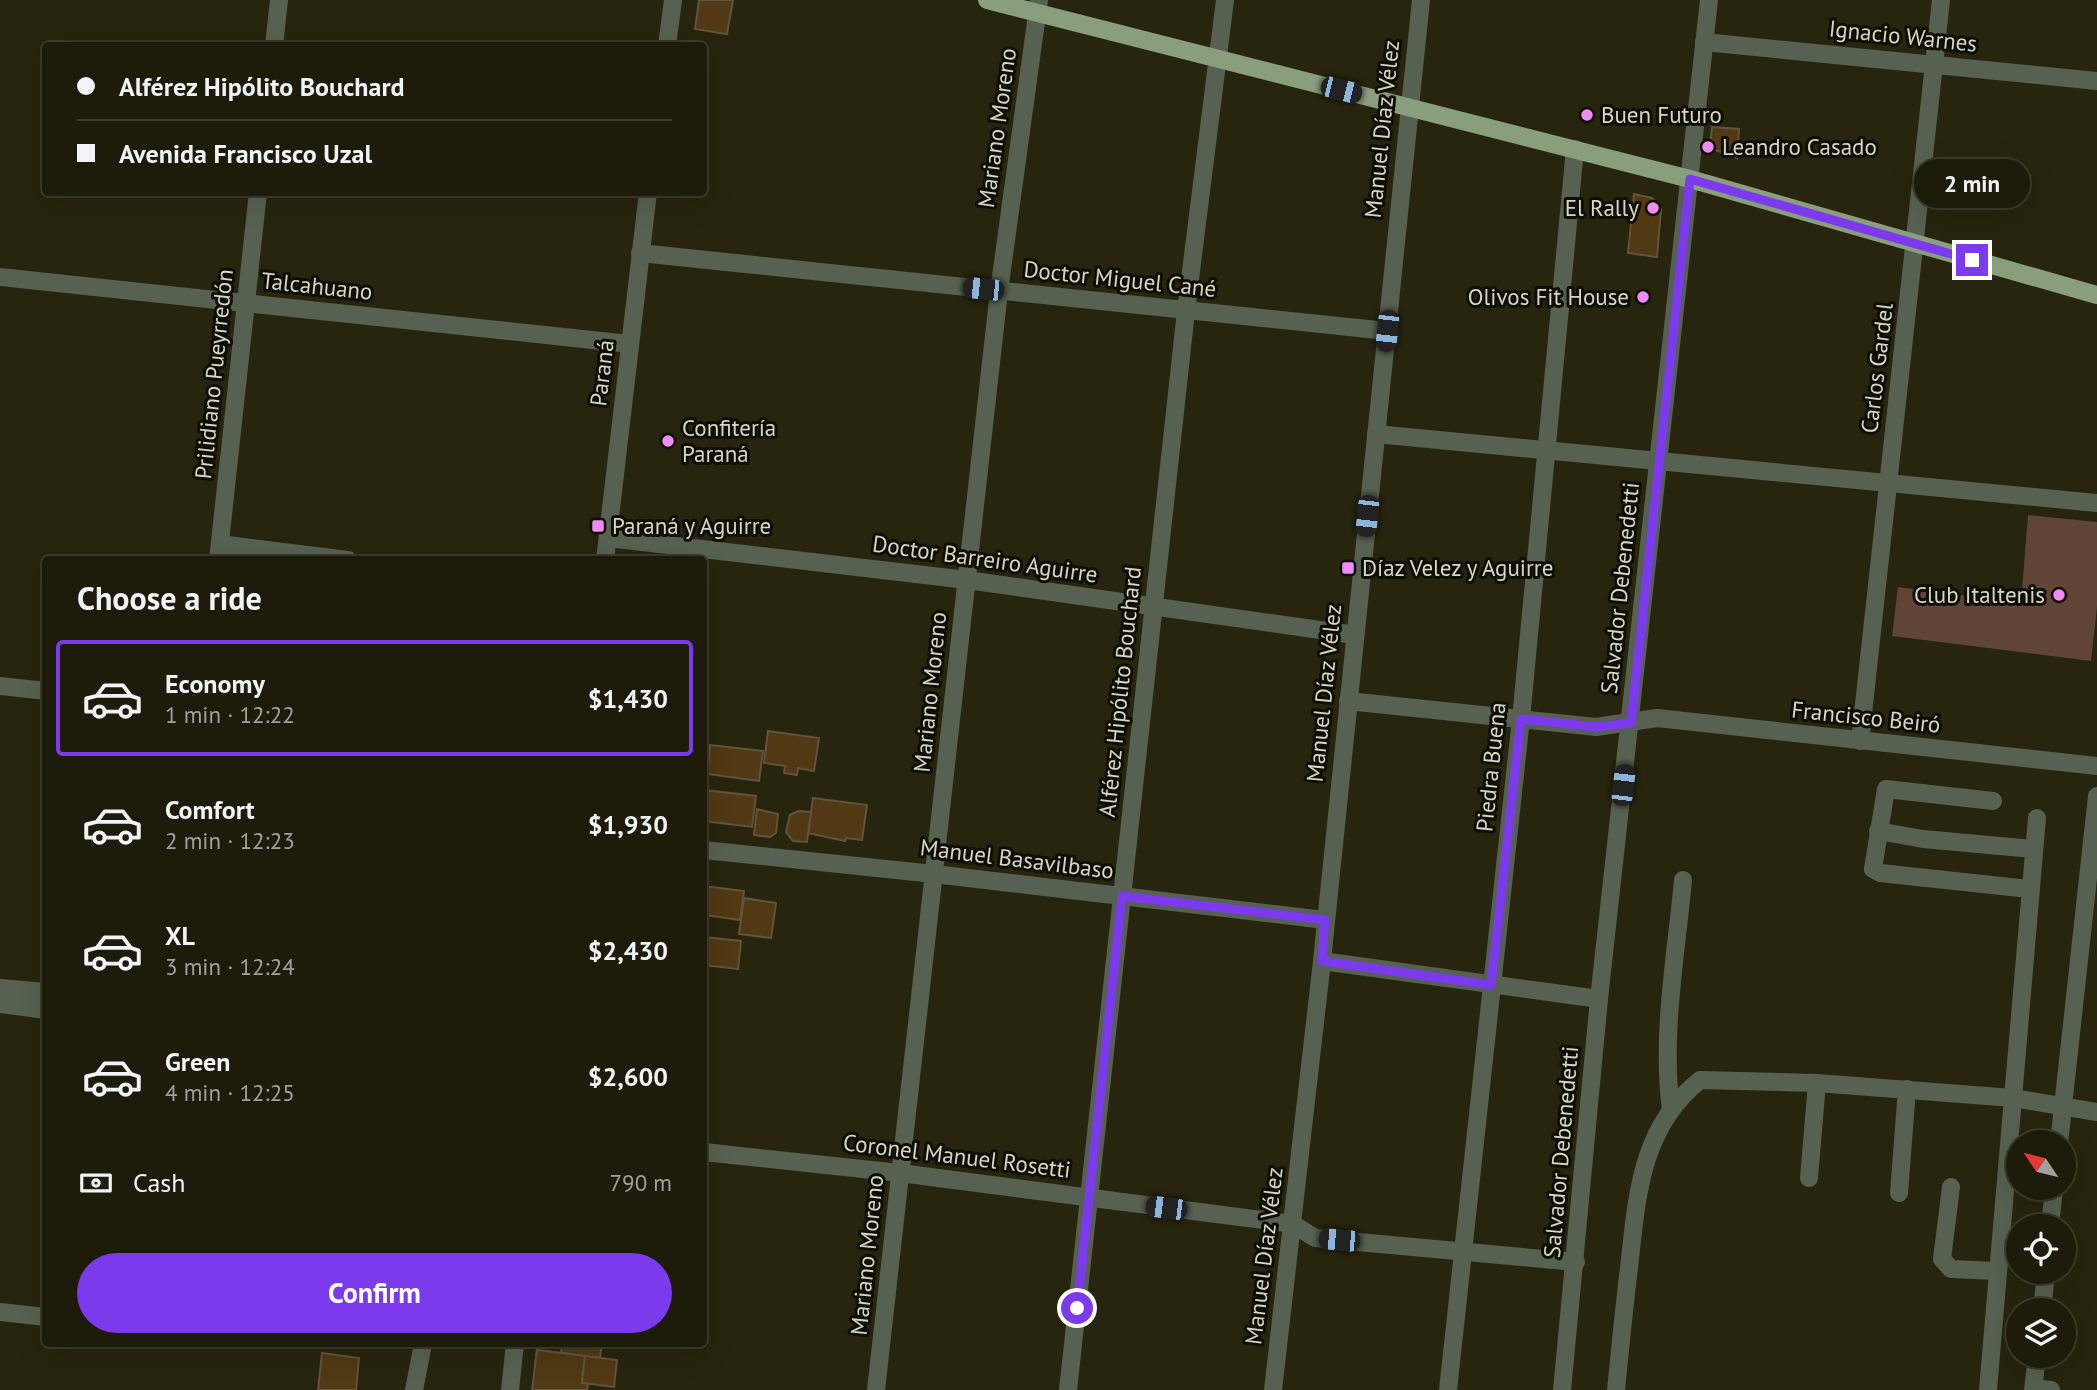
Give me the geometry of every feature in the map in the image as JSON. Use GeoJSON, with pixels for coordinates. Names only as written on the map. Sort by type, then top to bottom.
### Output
{"type":"FeatureCollection","features":[{"type":"Feature","properties":{"kind":"main road"},"geometry":{"type":"LineString","coordinates":[[987,0],[1038,6],[1219,61],[1690,179],[2097,295]]}},
{"type":"Feature","properties":{"kind":"street"},"geometry":{"type":"LineString","coordinates":[[274,42],[279,0]]}},
{"type":"Feature","properties":{"kind":"street"},"geometry":{"type":"LineString","coordinates":[[668,42],[673,0]]}},
{"type":"Feature","properties":{"kind":"street","name":"Alférez Hipólito Bouchard"},"geometry":{"type":"LineString","coordinates":[[1068,1390],[1186,312],[1225,0]]}},
{"type":"Feature","properties":{"kind":"street","name":"Manuel Díaz Vélez"},"geometry":{"type":"LineString","coordinates":[[1273,1390],[1322,961],[1420,0]]}},
{"type":"Feature","properties":{"kind":"street","name":"Salvador Debenedetti"},"geometry":{"type":"LineString","coordinates":[[1562,1390],[1599,999],[1709,0]]}},
{"type":"Feature","properties":{"kind":"street","name":"Carlos Gardel"},"geometry":{"type":"LineString","coordinates":[[1860,741],[1917,244],[1941,0]]}},
{"type":"Feature","properties":{"kind":"street","name":"Mariano Moreno"},"geometry":{"type":"LineString","coordinates":[[876,1390],[999,290],[1038,6]]}},
{"type":"Feature","properties":{"kind":"street","name":"Ignacio Warnes"},"geometry":{"type":"LineString","coordinates":[[1704,41],[2097,81]]}},
{"type":"Feature","properties":{"kind":"street","name":"Piedra Buena"},"geometry":{"type":"LineString","coordinates":[[1448,1390],[1521,719],[1576,149]]}},
{"type":"Feature","properties":{"kind":"street","name":"Prilidiano Pueyrredón"},"geometry":{"type":"LineString","coordinates":[[219,552],[258,196]]}},
{"type":"Feature","properties":{"kind":"street","name":"Paraná"},"geometry":{"type":"LineString","coordinates":[[606,556],[647,196]]}},
{"type":"Feature","properties":{"kind":"street","name":"Doctor Miguel Cané"},"geometry":{"type":"LineString","coordinates":[[640,253],[1387,331]]}},
{"type":"Feature","properties":{"kind":"street","name":"Talcahuano"},"geometry":{"type":"LineString","coordinates":[[0,277],[630,344]]}},
{"type":"Feature","properties":{"kind":"street"},"geometry":{"type":"LineString","coordinates":[[1376,434],[2097,503]]}},
{"type":"Feature","properties":{"kind":"street","name":"Doctor Barreiro Aguirre"},"geometry":{"type":"LineString","coordinates":[[608,538],[967,580],[1355,635]]}},
{"type":"Feature","properties":{"kind":"street"},"geometry":{"type":"LineString","coordinates":[[219,552],[284,556]]}},
{"type":"Feature","properties":{"kind":"street"},"geometry":{"type":"LineString","coordinates":[[0,686],[42,691]]}},
{"type":"Feature","properties":{"kind":"street"},"geometry":{"type":"LineString","coordinates":[[1348,701],[1596,727],[1631,723]]}},
{"type":"Feature","properties":{"kind":"street","name":"Francisco Beiró"},"geometry":{"type":"LineString","coordinates":[[1631,723],[1657,718],[2097,766]]}},
{"type":"Feature","properties":{"kind":"street"},"geometry":{"type":"LineString","coordinates":[[1993,801],[1886,789],[1872,869],[1875,872],[2029,889]]}},
{"type":"Feature","properties":{"kind":"street"},"geometry":{"type":"LineString","coordinates":[[2060,1130],[2097,796]]}},
{"type":"Feature","properties":{"kind":"street"},"geometry":{"type":"LineString","coordinates":[[1988,1390],[2037,818]]}},
{"type":"Feature","properties":{"kind":"street"},"geometry":{"type":"LineString","coordinates":[[1878,831],[1923,839],[2033,849]]}},
{"type":"Feature","properties":{"kind":"street","name":"Manuel Basavilbaso"},"geometry":{"type":"LineString","coordinates":[[707,850],[1325,920]]}},
{"type":"Feature","properties":{"kind":"street"},"geometry":{"type":"LineString","coordinates":[[1671,1110],[1668,1034],[1683,880]]}},
{"type":"Feature","properties":{"kind":"street"},"geometry":{"type":"LineString","coordinates":[[1322,961],[1599,999]]}},
{"type":"Feature","properties":{"kind":"street"},"geometry":{"type":"LineString","coordinates":[[0,988],[42,992]]}},
{"type":"Feature","properties":{"kind":"street"},"geometry":{"type":"LineString","coordinates":[[0,1004],[42,1009]]}},
{"type":"Feature","properties":{"kind":"street"},"geometry":{"type":"LineString","coordinates":[[1615,1390],[1639,1181],[1654,1137],[1685,1092],[1700,1080],[1817,1083],[2013,1098],[2097,1112]]}},
{"type":"Feature","properties":{"kind":"street"},"geometry":{"type":"LineString","coordinates":[[1809,1178],[1817,1083]]}},
{"type":"Feature","properties":{"kind":"street"},"geometry":{"type":"LineString","coordinates":[[1899,1193],[1907,1090]]}},
{"type":"Feature","properties":{"kind":"street","name":"Coronel Manuel Rosetti"},"geometry":{"type":"LineString","coordinates":[[707,1152],[901,1173],[1293,1224],[1315,1238],[1576,1262]]}},
{"type":"Feature","properties":{"kind":"street"},"geometry":{"type":"LineString","coordinates":[[1951,1187],[1942,1259],[1951,1269],[1998,1271]]}},
{"type":"Feature","properties":{"kind":"street"},"geometry":{"type":"LineString","coordinates":[[0,1312],[42,1317]]}},
{"type":"Feature","properties":{"kind":"street"},"geometry":{"type":"LineString","coordinates":[[414,1390],[422,1347]]}},
{"type":"Feature","properties":{"kind":"street"},"geometry":{"type":"LineString","coordinates":[[510,1390],[515,1347]]}},
{"type":"Feature","properties":{"kind":"street"},"geometry":{"type":"LineString","coordinates":[[2038,1368],[2040,1389]]}},
{"type":"Feature","properties":{"kind":"shaded area","name":"Club Italtenis"},"geometry":{"type":"Polygon","coordinates":[[[2028,515],[2097,522],[2097,607],[2091,661],[1892,636],[1898,587],[2021,603],[2028,515]]]}},
{"type":"Feature","properties":{"kind":"building"},"geometry":{"type":"Polygon","coordinates":[[[699,0],[733,0],[727,34],[695,29],[699,0]]]}},
{"type":"Feature","properties":{"kind":"building"},"geometry":{"type":"Polygon","coordinates":[[[1712,127],[1739,129],[1737,158],[1710,148],[1712,127]]]}},
{"type":"Feature","properties":{"kind":"building"},"geometry":{"type":"Polygon","coordinates":[[[1634,194],[1652,198],[1661,209],[1657,257],[1628,253],[1634,194]]]}},
{"type":"Feature","properties":{"kind":"building"},"geometry":{"type":"Polygon","coordinates":[[[768,731],[819,738],[814,771],[798,768],[797,775],[784,773],[785,766],[764,763],[768,731]]]}},
{"type":"Feature","properties":{"kind":"building"},"geometry":{"type":"Polygon","coordinates":[[[710,745],[763,751],[759,781],[707,774],[710,745]]]}},
{"type":"Feature","properties":{"kind":"building"},"geometry":{"type":"Polygon","coordinates":[[[707,790],[756,796],[752,827],[707,821],[707,790]]]}},
{"type":"Feature","properties":{"kind":"building"},"geometry":{"type":"Polygon","coordinates":[[[813,798],[867,805],[862,840],[846,838],[845,841],[808,833],[813,798]]]}},
{"type":"Feature","properties":{"kind":"building"},"geometry":{"type":"Polygon","coordinates":[[[757,809],[778,814],[776,833],[770,837],[754,835],[757,809]]]}},
{"type":"Feature","properties":{"kind":"building"},"geometry":{"type":"Polygon","coordinates":[[[798,811],[811,812],[807,842],[793,841],[786,832],[790,815],[798,811]]]}},
{"type":"Feature","properties":{"kind":"building"},"geometry":{"type":"Polygon","coordinates":[[[707,886],[744,891],[740,920],[707,915],[707,886]]]}},
{"type":"Feature","properties":{"kind":"building"},"geometry":{"type":"Polygon","coordinates":[[[744,898],[776,903],[771,938],[739,934],[744,898]]]}},
{"type":"Feature","properties":{"kind":"building"},"geometry":{"type":"Polygon","coordinates":[[[707,937],[741,941],[738,969],[707,965],[707,937]]]}},
{"type":"Feature","properties":{"kind":"building"},"geometry":{"type":"Polygon","coordinates":[[[562,1347],[602,1347],[600,1358],[561,1353],[562,1347]]]}},
{"type":"Feature","properties":{"kind":"building"},"geometry":{"type":"Polygon","coordinates":[[[537,1350],[585,1356],[583,1372],[535,1366],[537,1350]]]}},
{"type":"Feature","properties":{"kind":"building"},"geometry":{"type":"Polygon","coordinates":[[[537,1350],[585,1356],[582,1383],[588,1383],[587,1390],[532,1390],[537,1350]]]}},
{"type":"Feature","properties":{"kind":"building"},"geometry":{"type":"Polygon","coordinates":[[[322,1353],[359,1358],[356,1390],[318,1390],[322,1353]]]}},
{"type":"Feature","properties":{"kind":"building"},"geometry":{"type":"Polygon","coordinates":[[[585,1356],[617,1360],[614,1387],[582,1383],[585,1356]]]}},
{"type":"Feature","properties":{"kind":"place","name":"Buen Futuro"},"geometry":{"type":"Point","coordinates":[1587,115]}},
{"type":"Feature","properties":{"kind":"place","name":"Leandro Casado"},"geometry":{"type":"Point","coordinates":[1708,147]}},
{"type":"Feature","properties":{"kind":"place","name":"El Rally"},"geometry":{"type":"Point","coordinates":[1653,208]}},
{"type":"Feature","properties":{"kind":"place","name":"Olivos Fit House"},"geometry":{"type":"Point","coordinates":[1643,297]}},
{"type":"Feature","properties":{"kind":"place","name":"Confitería Paraná"},"geometry":{"type":"Point","coordinates":[668,441]}},
{"type":"Feature","properties":{"kind":"place","name":"Paraná y Aguirre"},"geometry":{"type":"Point","coordinates":[598,526]}},
{"type":"Feature","properties":{"kind":"place","name":"Díaz Velez y Aguirre"},"geometry":{"type":"Point","coordinates":[1348,568]}},
{"type":"Feature","properties":{"kind":"place","name":"Club Italtenis"},"geometry":{"type":"Point","coordinates":[2059,595]}},
{"type":"Feature","properties":{"kind":"route"},"geometry":{"type":"LineString","coordinates":[[1077,1308],[1122,896],[1325,920],[1322,961],[1491,985],[1521,719],[1596,727],[1631,723],[1690,179],[1972,260]]}}]}
